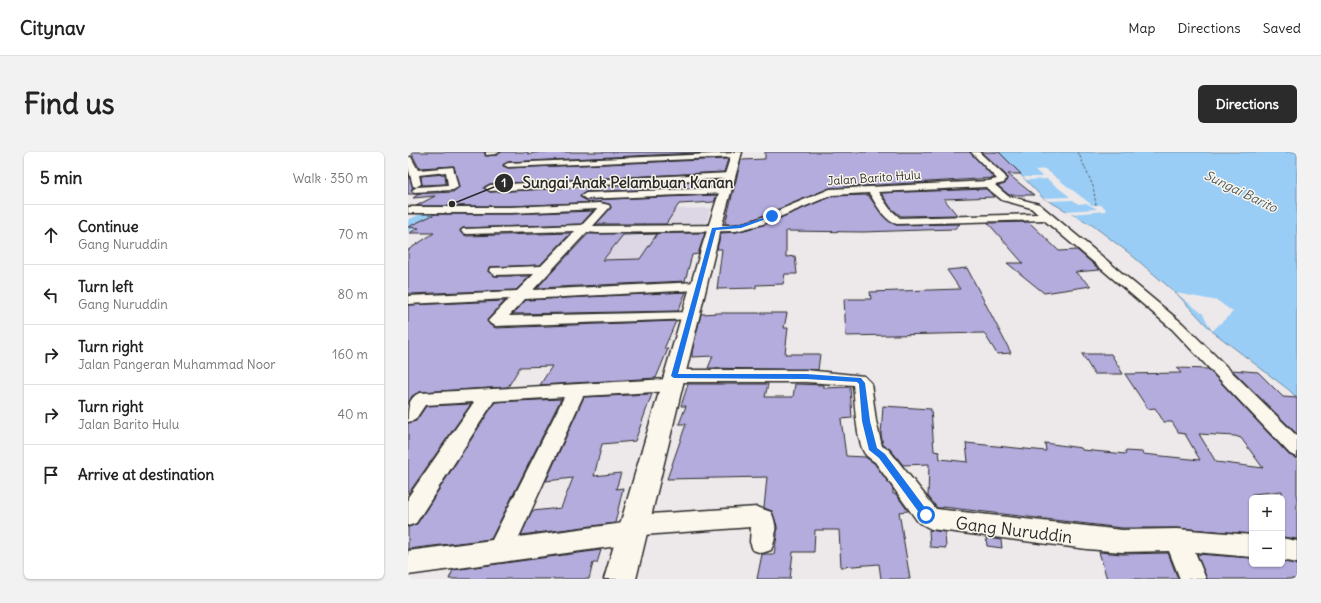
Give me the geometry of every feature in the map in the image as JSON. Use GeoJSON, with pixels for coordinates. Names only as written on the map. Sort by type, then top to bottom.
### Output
{"type":"FeatureCollection","features":[{"type":"Feature","properties":{"kind":"main road"},"geometry":{"type":"LineString","coordinates":[[620,579],[698,286],[729,176]]}},
{"type":"Feature","properties":{"kind":"street"},"geometry":{"type":"LineString","coordinates":[[639,152],[545,156],[509,166],[729,176]]}},
{"type":"Feature","properties":{"kind":"street"},"geometry":{"type":"LineString","coordinates":[[976,152],[1002,178],[1001,181],[988,184]]}},
{"type":"Feature","properties":{"kind":"street"},"geometry":{"type":"LineString","coordinates":[[408,159],[414,173],[414,193],[453,187],[450,169],[414,173]]}},
{"type":"Feature","properties":{"kind":"street"},"geometry":{"type":"LineString","coordinates":[[578,175],[729,176]]}},
{"type":"Feature","properties":{"kind":"street"},"geometry":{"type":"LineString","coordinates":[[490,188],[729,176]]}},
{"type":"Feature","properties":{"kind":"street"},"geometry":{"type":"LineString","coordinates":[[576,197],[729,176]]}},
{"type":"Feature","properties":{"kind":"street"},"geometry":{"type":"LineString","coordinates":[[988,184],[1005,198],[1035,206],[1046,217],[1177,326],[1297,449]]}},
{"type":"Feature","properties":{"kind":"street","name":"Jalan Barito Hulu"},"geometry":{"type":"LineString","coordinates":[[467,231],[583,228],[597,230],[741,227],[759,222],[830,192],[988,184]]}},
{"type":"Feature","properties":{"kind":"street"},"geometry":{"type":"LineString","coordinates":[[872,190],[886,211],[897,221],[1046,217]]}},
{"type":"Feature","properties":{"kind":"street"},"geometry":{"type":"LineString","coordinates":[[408,210],[441,211],[619,206]]}},
{"type":"Feature","properties":{"kind":"street"},"geometry":{"type":"LineString","coordinates":[[604,207],[497,322],[690,316]]}},
{"type":"Feature","properties":{"kind":"street"},"geometry":{"type":"LineString","coordinates":[[495,271],[544,270]]}},
{"type":"Feature","properties":{"kind":"street"},"geometry":{"type":"LineString","coordinates":[[408,300],[698,286]]}},
{"type":"Feature","properties":{"kind":"street","name":"Gang Nuruddin"},"geometry":{"type":"LineString","coordinates":[[414,399],[576,391],[673,381],[806,376],[858,380],[862,383],[866,421],[873,450],[882,456],[926,515],[932,519],[1087,538],[1122,540],[1177,540],[1249,546]]}},
{"type":"Feature","properties":{"kind":"street"},"geometry":{"type":"LineString","coordinates":[[500,551],[576,391]]}},
{"type":"Feature","properties":{"kind":"street"},"geometry":{"type":"LineString","coordinates":[[408,516],[488,396]]}},
{"type":"Feature","properties":{"kind":"street"},"geometry":{"type":"LineString","coordinates":[[408,415],[414,399]]}},
{"type":"Feature","properties":{"kind":"street"},"geometry":{"type":"LineString","coordinates":[[408,563],[500,551],[633,529],[757,517],[763,519],[764,522],[762,542]]}},
{"type":"Feature","properties":{"kind":"street"},"geometry":{"type":"LineString","coordinates":[[1177,540],[1193,579]]}},
{"type":"Feature","properties":{"kind":"street"},"geometry":{"type":"LineString","coordinates":[[1285,550],[1297,552]]}},
{"type":"Feature","properties":{"kind":"shaded area"},"geometry":{"type":"Polygon","coordinates":[[[711,208],[705,226],[671,227],[645,268],[566,270],[608,229],[599,229],[617,211],[711,208]]]}},
{"type":"Feature","properties":{"kind":"water","name":"Sungai Barito"},"geometry":{"type":"Polygon","coordinates":[[[992,152],[1297,152],[1297,398],[1289,390],[1212,331],[1176,293],[1129,253],[1092,225],[1043,198],[1016,170],[992,152]]]}},
{"type":"Feature","properties":{"kind":"pier"},"geometry":{"type":"Polygon","coordinates":[[[1045,169],[1092,205],[1101,205],[1106,209],[1105,211],[1071,214],[1065,211],[1097,209],[1086,203],[1078,204],[1073,200],[1048,201],[1043,198],[1070,197],[1047,179],[1026,180],[1023,177],[1043,177],[1035,170],[1045,169]]]}},
{"type":"Feature","properties":{"kind":"pier"},"geometry":{"type":"Polygon","coordinates":[[[1176,293],[1218,301],[1233,312],[1212,331],[1203,314],[1176,293]]]}},
{"type":"Feature","properties":{"kind":"building"},"geometry":{"type":"Polygon","coordinates":[[[411,152],[484,152],[486,156],[497,155],[501,152],[528,152],[528,154],[542,152],[716,152],[508,162],[503,166],[508,168],[728,159],[724,172],[490,184],[484,187],[490,192],[721,180],[719,187],[585,192],[580,197],[586,200],[717,195],[714,202],[679,204],[666,224],[596,224],[611,208],[609,204],[600,202],[511,206],[416,206],[435,196],[413,198],[419,194],[414,194],[453,192],[459,187],[454,166],[419,168],[411,152]]]}},
{"type":"Feature","properties":{"kind":"building"},"geometry":{"type":"Polygon","coordinates":[[[765,152],[970,152],[994,178],[830,188],[755,219],[736,224],[725,224],[741,160],[765,159],[765,152]]]}},
{"type":"Feature","properties":{"kind":"building"},"geometry":{"type":"Polygon","coordinates":[[[981,152],[999,152],[1021,174],[1008,174],[1034,195],[1009,195],[998,186],[1005,184],[1007,179],[1006,175],[981,152]]]}},
{"type":"Feature","properties":{"kind":"building"},"geometry":{"type":"Polygon","coordinates":[[[408,173],[413,188],[411,190],[414,194],[408,194],[408,173]]]}},
{"type":"Feature","properties":{"kind":"building"},"geometry":{"type":"Polygon","coordinates":[[[445,174],[446,184],[422,185],[421,176],[445,174]]]}},
{"type":"Feature","properties":{"kind":"building"},"geometry":{"type":"Polygon","coordinates":[[[986,189],[995,197],[944,199],[957,215],[901,216],[891,208],[881,193],[986,189]]]}},
{"type":"Feature","properties":{"kind":"building"},"geometry":{"type":"Polygon","coordinates":[[[868,195],[883,216],[896,225],[960,224],[954,229],[863,232],[786,231],[786,257],[795,256],[797,274],[785,274],[783,284],[756,285],[756,288],[717,289],[722,249],[717,249],[721,233],[736,232],[763,225],[832,196],[868,195]]]}},
{"type":"Feature","properties":{"kind":"building"},"geometry":{"type":"Polygon","coordinates":[[[593,211],[581,224],[463,228],[460,230],[462,234],[467,236],[571,233],[540,265],[489,267],[488,271],[495,276],[530,276],[516,290],[408,294],[408,250],[434,233],[409,233],[419,228],[408,227],[435,214],[511,214],[593,211]]]}},
{"type":"Feature","properties":{"kind":"building"},"geometry":{"type":"Polygon","coordinates":[[[1029,222],[1059,251],[1077,250],[1100,270],[1075,272],[1091,286],[1044,293],[1007,263],[1023,263],[988,223],[1029,222]]]}},
{"type":"Feature","properties":{"kind":"building"},"geometry":{"type":"Polygon","coordinates":[[[705,233],[698,254],[692,255],[685,281],[537,288],[588,234],[705,233]],[[657,234],[623,235],[603,260],[640,259],[657,234]]]}},
{"type":"Feature","properties":{"kind":"building"},"geometry":{"type":"Polygon","coordinates":[[[967,268],[1011,353],[997,354],[984,333],[846,336],[844,299],[871,299],[870,292],[960,289],[947,270],[967,268]]]}},
{"type":"Feature","properties":{"kind":"building"},"geometry":{"type":"Polygon","coordinates":[[[686,292],[678,311],[513,314],[526,300],[686,292]]]}},
{"type":"Feature","properties":{"kind":"building"},"geometry":{"type":"Polygon","coordinates":[[[505,301],[487,320],[490,325],[496,328],[676,321],[664,349],[668,349],[656,378],[540,385],[552,366],[520,367],[508,387],[420,392],[412,396],[408,404],[408,305],[505,301]]]}},
{"type":"Feature","properties":{"kind":"building"},"geometry":{"type":"Polygon","coordinates":[[[787,313],[784,328],[788,328],[785,354],[820,354],[818,370],[708,368],[713,356],[692,357],[692,352],[701,314],[787,313]]]}},
{"type":"Feature","properties":{"kind":"building"},"geometry":{"type":"Polygon","coordinates":[[[1082,354],[1111,354],[1123,374],[1094,374],[1082,354]]]}},
{"type":"Feature","properties":{"kind":"building"},"geometry":{"type":"Polygon","coordinates":[[[1177,368],[1208,369],[1289,455],[1297,458],[1297,539],[1285,537],[1285,495],[1282,495],[1282,491],[1249,495],[1249,534],[1177,528],[1122,528],[943,507],[937,508],[928,496],[929,464],[903,465],[890,449],[883,445],[881,435],[883,406],[931,409],[934,451],[939,452],[940,459],[968,462],[966,443],[1046,451],[1045,443],[1081,448],[1082,450],[1126,454],[1125,451],[1142,452],[1143,454],[1200,460],[1185,434],[1179,433],[1172,422],[1164,422],[1155,408],[1148,409],[1125,374],[1181,373],[1177,368]],[[1199,434],[1216,462],[1263,468],[1241,438],[1235,436],[1199,434]]]}},
{"type":"Feature","properties":{"kind":"building"},"geometry":{"type":"Polygon","coordinates":[[[1232,370],[1258,372],[1283,397],[1297,398],[1297,434],[1232,370]]]}},
{"type":"Feature","properties":{"kind":"building"},"geometry":{"type":"Polygon","coordinates":[[[688,384],[768,384],[765,397],[793,397],[795,384],[824,385],[824,388],[850,387],[852,418],[841,419],[846,456],[865,457],[874,463],[893,489],[893,494],[896,494],[908,511],[899,512],[910,579],[881,579],[879,564],[841,567],[839,530],[815,530],[814,552],[793,552],[790,579],[757,579],[762,554],[774,554],[777,536],[777,526],[772,511],[764,508],[767,477],[667,479],[686,424],[679,424],[686,406],[681,406],[688,384]]]}},
{"type":"Feature","properties":{"kind":"building"},"geometry":{"type":"Polygon","coordinates":[[[652,394],[635,441],[602,444],[594,476],[621,473],[616,489],[623,488],[615,523],[521,535],[532,511],[561,508],[573,478],[546,481],[584,397],[652,394]]]}},
{"type":"Feature","properties":{"kind":"building"},"geometry":{"type":"Polygon","coordinates":[[[561,399],[491,539],[408,549],[408,527],[417,524],[495,402],[561,399]]]}},
{"type":"Feature","properties":{"kind":"building"},"geometry":{"type":"Polygon","coordinates":[[[471,404],[408,494],[408,423],[416,421],[426,406],[471,404]]]}},
{"type":"Feature","properties":{"kind":"building"},"geometry":{"type":"Polygon","coordinates":[[[929,530],[945,532],[946,548],[930,547],[929,530]]]}},
{"type":"Feature","properties":{"kind":"building"},"geometry":{"type":"Polygon","coordinates":[[[986,538],[1001,540],[1002,548],[987,546],[986,538]]]}},
{"type":"Feature","properties":{"kind":"building"},"geometry":{"type":"Polygon","coordinates":[[[601,550],[597,563],[593,563],[589,579],[449,579],[453,570],[601,550]]]}},
{"type":"Feature","properties":{"kind":"building"},"geometry":{"type":"Polygon","coordinates":[[[1099,552],[1122,554],[1168,553],[1178,579],[1107,579],[1099,552]]]}},
{"type":"Feature","properties":{"kind":"building"},"geometry":{"type":"Polygon","coordinates":[[[1197,554],[1249,558],[1249,567],[1285,567],[1285,562],[1297,564],[1297,579],[1207,579],[1197,554]]]}},
{"type":"Feature","properties":{"kind":"waterway"},"geometry":{"type":"LineString","coordinates":[[408,227],[474,194],[480,184]]}},
{"type":"Feature","properties":{"kind":"ferry route"},"geometry":{"type":"LineString","coordinates":[[1078,152],[1093,186],[1096,205]]}},
{"type":"Feature","properties":{"kind":"place","name":"Sungai Anak Pelambuan Kanan"},"geometry":{"type":"Point","coordinates":[452,204]}},
{"type":"Feature","properties":{"kind":"route"},"geometry":{"type":"LineString","coordinates":[[772,216],[759,222],[741,227],[714,228],[674,376],[806,376],[857,379],[862,383],[866,421],[873,450],[882,456],[926,515]]}}]}
